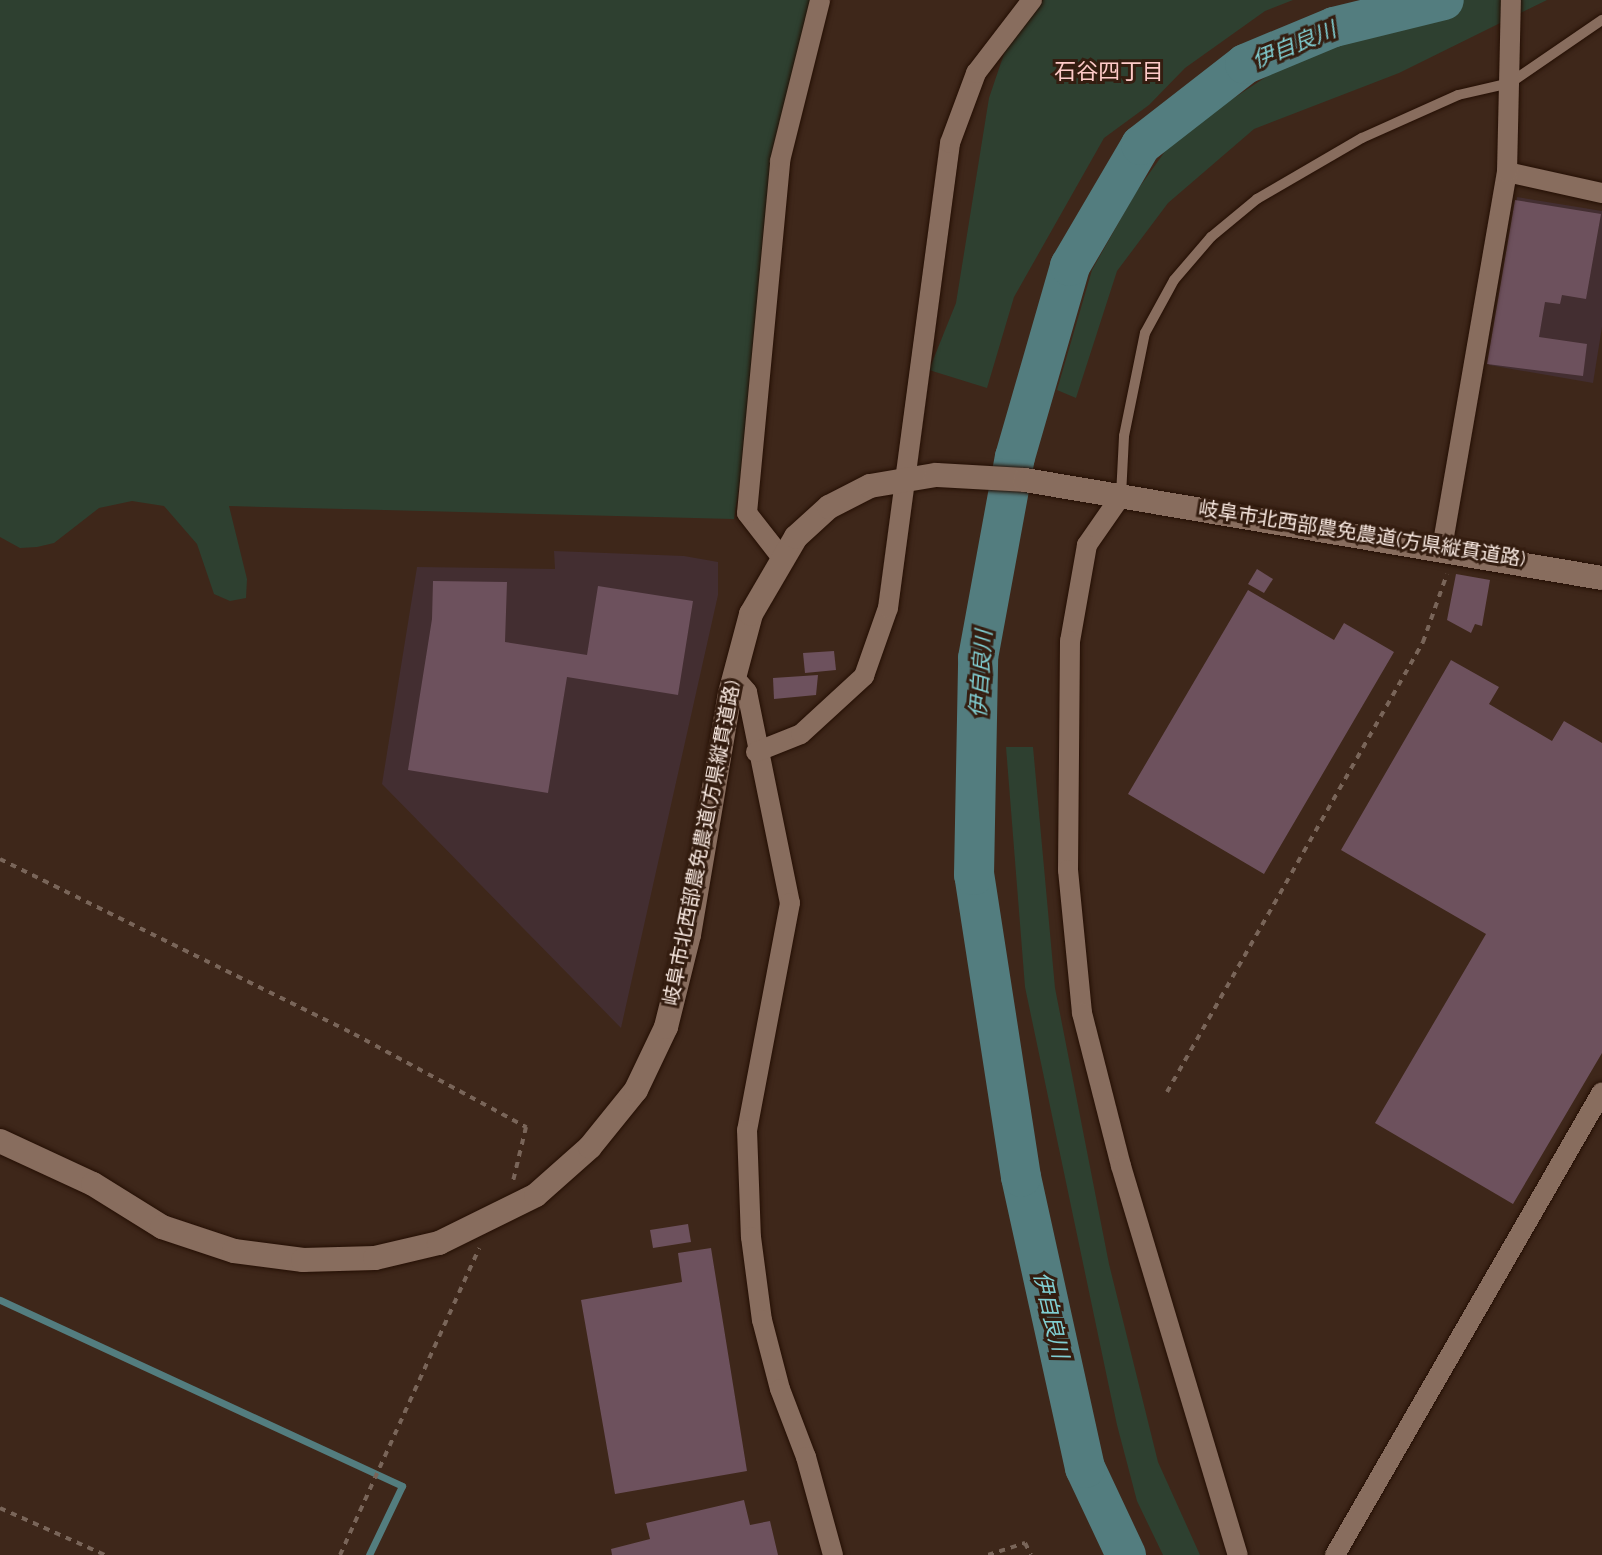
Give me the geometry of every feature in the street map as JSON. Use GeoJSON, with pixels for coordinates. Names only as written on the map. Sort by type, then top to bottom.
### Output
{"type":"FeatureCollection","features":[{"type":"Feature","properties":{"kind":"street"},"geometry":{"type":"LineString","coordinates":[[782,558],[747,513],[780,161],[816,35],[820,0]]}},
{"type":"Feature","properties":{"kind":"street"},"geometry":{"type":"LineString","coordinates":[[756,752],[801,734],[864,676],[888,608],[950,143],[976,73],[1032,0]]}},
{"type":"Feature","properties":{"kind":"street"},"geometry":{"type":"LineString","coordinates":[[1449,548],[1507,172],[1511,0]]}},
{"type":"Feature","properties":{"kind":"street"},"geometry":{"type":"LineString","coordinates":[[1507,172],[1602,193]]}},
{"type":"Feature","properties":{"kind":"street","name":"岐阜市北西部農免農道(方県縦貫道路)"},"geometry":{"type":"LineString","coordinates":[[0,1141],[93,1184],[162,1227],[234,1251],[303,1260],[375,1258],[439,1243],[499,1217],[536,1195],[590,1147],[636,1090],[666,1027],[689,935],[734,677],[751,614],[782,558],[829,507],[870,486],[906,478],[1025,480],[1449,548],[1602,578]]}},
{"type":"Feature","properties":{"kind":"street"},"geometry":{"type":"LineString","coordinates":[[1111,494],[1087,545],[1070,641],[1068,870],[1081,999],[1121,1166],[1238,1555]]}},
{"type":"Feature","properties":{"kind":"street"},"geometry":{"type":"LineString","coordinates":[[734,677],[747,692],[756,752],[790,903],[788,937],[747,1130],[751,1237],[762,1320],[780,1389],[806,1457],[833,1555]]}},
{"type":"Feature","properties":{"kind":"street"},"geometry":{"type":"LineString","coordinates":[[1335,1555],[1602,1092]]}},
{"type":"Feature","properties":{"kind":"lane"},"geometry":{"type":"LineString","coordinates":[[1111,494],[1145,333],[1174,280],[1211,237],[1257,199],[1362,138],[1458,95],[1510,83],[1602,20]]}},
{"type":"Feature","properties":{"kind":"path"},"geometry":{"type":"LineString","coordinates":[[1167,1092],[1423,642],[1449,548]]}},
{"type":"Feature","properties":{"kind":"path"},"geometry":{"type":"LineString","coordinates":[[0,859],[354,1034],[526,1127],[499,1217],[417,1377],[340,1555]]}},
{"type":"Feature","properties":{"kind":"path"},"geometry":{"type":"LineString","coordinates":[[0,1508],[105,1555]]}},
{"type":"Feature","properties":{"kind":"path"},"geometry":{"type":"LineString","coordinates":[[988,1555],[1025,1543],[1031,1555]]}},
{"type":"Feature","properties":{"kind":"shaded area"},"geometry":{"type":"Polygon","coordinates":[[[1517,197],[1602,211],[1602,327],[1593,383],[1489,365],[1517,197]]]}},
{"type":"Feature","properties":{"kind":"shaded area"},"geometry":{"type":"Polygon","coordinates":[[[554,551],[684,556],[718,562],[718,595],[621,1028],[382,784],[417,567],[555,569],[554,551]]]}},
{"type":"Feature","properties":{"kind":"green space"},"geometry":{"type":"Polygon","coordinates":[[[0,0],[815,0],[734,519],[229,506],[247,579],[246,598],[230,601],[214,594],[197,544],[164,506],[132,501],[99,508],[54,543],[37,547],[20,548],[0,537],[0,0]]]}},
{"type":"Feature","properties":{"kind":"green space"},"geometry":{"type":"Polygon","coordinates":[[[1043,0],[1293,0],[1265,11],[1185,68],[1149,105],[1104,138],[1014,297],[987,388],[929,370],[956,303],[989,98],[1008,42],[1043,0]]]}},
{"type":"Feature","properties":{"kind":"green space"},"geometry":{"type":"Polygon","coordinates":[[[1439,0],[1547,0],[1399,73],[1254,129],[1168,203],[1117,271],[1076,398],[1057,390],[1092,270],[1136,192],[1176,136],[1310,48],[1439,0]]]}},
{"type":"Feature","properties":{"kind":"green space"},"geometry":{"type":"Polygon","coordinates":[[[1006,747],[1033,747],[1055,988],[1109,1264],[1158,1462],[1200,1555],[1163,1555],[1137,1501],[1117,1425],[1025,987],[1006,747]]]}},
{"type":"Feature","properties":{"kind":"building"},"geometry":{"type":"Polygon","coordinates":[[[1515,200],[1601,214],[1586,299],[1562,295],[1560,304],[1545,302],[1539,337],[1587,344],[1583,376],[1487,364],[1515,200]]]}},
{"type":"Feature","properties":{"kind":"building"},"geometry":{"type":"Polygon","coordinates":[[[1257,569],[1273,579],[1264,593],[1248,584],[1257,569]]]}},
{"type":"Feature","properties":{"kind":"building"},"geometry":{"type":"Polygon","coordinates":[[[1456,574],[1490,580],[1482,626],[1475,624],[1471,633],[1447,620],[1456,574]]]}},
{"type":"Feature","properties":{"kind":"building"},"geometry":{"type":"Polygon","coordinates":[[[433,581],[507,582],[505,642],[587,655],[598,586],[693,601],[678,695],[567,677],[548,793],[408,770],[432,619],[433,581]]]}},
{"type":"Feature","properties":{"kind":"building"},"geometry":{"type":"Polygon","coordinates":[[[1248,590],[1334,640],[1344,623],[1394,652],[1264,874],[1128,794],[1248,590]]]}},
{"type":"Feature","properties":{"kind":"building"},"geometry":{"type":"Polygon","coordinates":[[[834,651],[836,670],[805,673],[803,653],[834,651]]]}},
{"type":"Feature","properties":{"kind":"building"},"geometry":{"type":"Polygon","coordinates":[[[1451,660],[1499,687],[1489,704],[1552,741],[1564,721],[1602,743],[1602,1053],[1513,1204],[1375,1123],[1486,934],[1341,850],[1451,660]]]}},
{"type":"Feature","properties":{"kind":"building"},"geometry":{"type":"Polygon","coordinates":[[[818,675],[816,695],[774,699],[773,678],[818,675]]]}},
{"type":"Feature","properties":{"kind":"building"},"geometry":{"type":"Polygon","coordinates":[[[688,1224],[691,1242],[653,1248],[650,1230],[688,1224]]]}},
{"type":"Feature","properties":{"kind":"building"},"geometry":{"type":"Polygon","coordinates":[[[711,1248],[747,1471],[615,1494],[581,1300],[682,1282],[678,1253],[711,1248]]]}},
{"type":"Feature","properties":{"kind":"building"},"geometry":{"type":"Polygon","coordinates":[[[744,1500],[750,1525],[770,1521],[778,1555],[612,1555],[611,1549],[650,1539],[646,1523],[744,1500]]]}},
{"type":"Feature","properties":{"kind":"waterway","name":"伊自良川"},"geometry":{"type":"LineString","coordinates":[[1126,1555],[1085,1468],[1021,1177],[974,875],[978,658],[1015,457],[1070,266],[1141,145],[1245,64],[1334,27],[1444,0]]}},
{"type":"Feature","properties":{"kind":"waterway"},"geometry":{"type":"LineString","coordinates":[[0,1300],[402,1486],[369,1555]]}},
{"type":"Feature","properties":{"kind":"district","name":"石谷四丁目"},"geometry":{"type":"Point","coordinates":[1109,72]}}]}
